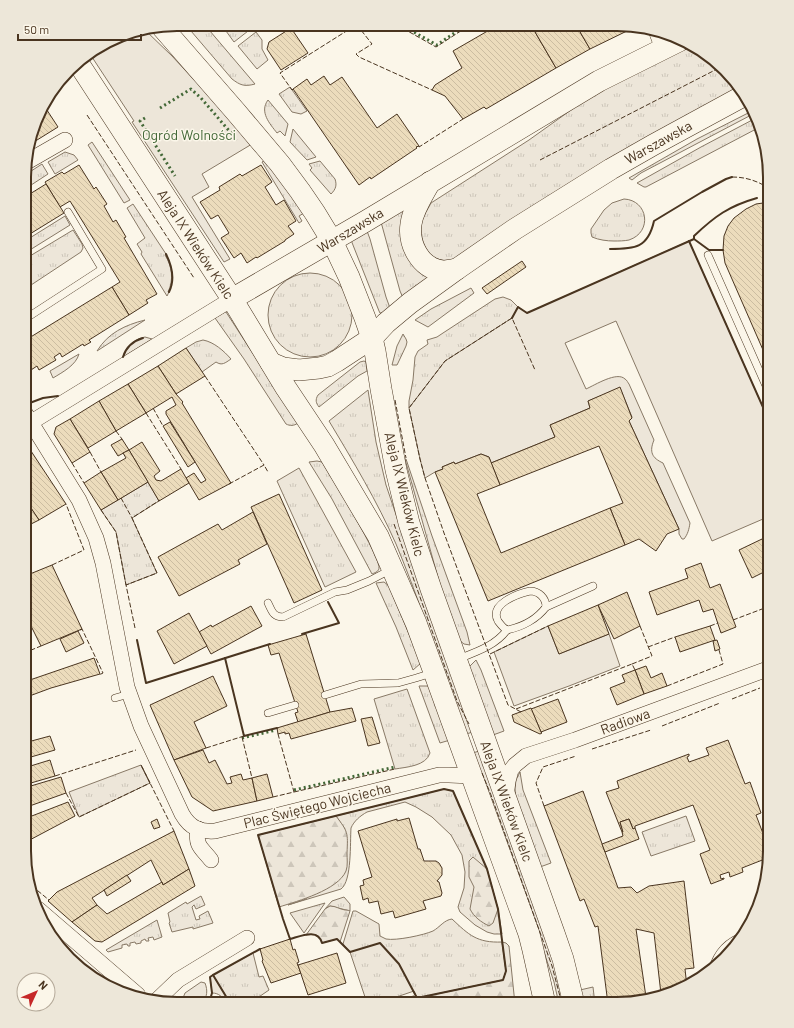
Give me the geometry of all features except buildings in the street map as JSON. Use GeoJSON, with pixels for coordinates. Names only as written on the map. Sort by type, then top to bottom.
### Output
{"type":"FeatureCollection","features":[{"type":"Feature","properties":{"kind":"main road","name":"Aleja IX Wieków Kielc"},"geometry":{"type":"LineString","coordinates":[[166,31],[280,164],[304,196],[332,241],[349,277],[372,338],[396,470],[403,501],[421,560],[554,933],[563,959],[572,997]]}},
{"type":"Feature","properties":{"kind":"main road","name":"Warszawska"},"geometry":{"type":"LineString","coordinates":[[232,299],[667,41]]}},
{"type":"Feature","properties":{"kind":"main road","name":"Aleja IX Wieków Kielc"},"geometry":{"type":"LineString","coordinates":[[81,67],[232,299],[324,445],[378,536],[416,623],[529,934],[543,997]]}},
{"type":"Feature","properties":{"kind":"main road","name":"Warszawska"},"geometry":{"type":"LineString","coordinates":[[271,363],[284,368],[292,369],[320,368],[337,362],[372,338],[397,314],[515,229],[611,169],[659,141],[739,98]]}},
{"type":"Feature","properties":{"kind":"main road"},"geometry":{"type":"LineString","coordinates":[[431,182],[419,202],[413,217],[411,225],[412,242],[418,256],[429,266],[441,271],[457,270]]}},
{"type":"Feature","properties":{"kind":"street"},"geometry":{"type":"LineString","coordinates":[[32,160],[65,140]]}},
{"type":"Feature","properties":{"kind":"street","name":"Warszawska"},"geometry":{"type":"LineString","coordinates":[[31,418],[232,299]]}},
{"type":"Feature","properties":{"kind":"street"},"geometry":{"type":"LineString","coordinates":[[31,426],[79,500],[96,538],[103,563],[122,667],[122,696],[141,726],[182,814],[188,822],[198,829],[197,838],[199,845],[201,850],[210,860]]}},
{"type":"Feature","properties":{"kind":"street","name":"Radiowa"},"geometry":{"type":"LineString","coordinates":[[506,798],[511,770],[526,756],[575,740],[763,671]]}},
{"type":"Feature","properties":{"kind":"street","name":"Plac Świętego Wojciecha"},"geometry":{"type":"LineString","coordinates":[[198,829],[215,831],[439,775],[472,776]]}},
{"type":"Feature","properties":{"kind":"street"},"geometry":{"type":"LineString","coordinates":[[47,917],[130,989]]}},
{"type":"Feature","properties":{"kind":"street"},"geometry":{"type":"LineString","coordinates":[[161,996],[178,980],[247,938]]}},
{"type":"Feature","properties":{"kind":"lane"},"geometry":{"type":"LineString","coordinates":[[31,315],[102,268],[68,212]]}},
{"type":"Feature","properties":{"kind":"lane"},"geometry":{"type":"LineString","coordinates":[[708,255],[763,378]]}},
{"type":"Feature","properties":{"kind":"lane"},"geometry":{"type":"LineString","coordinates":[[268,603],[273,613],[278,617],[283,617],[335,592],[347,590],[369,581],[392,568]]}},
{"type":"Feature","properties":{"kind":"lane"},"geometry":{"type":"LineString","coordinates":[[456,660],[487,647],[497,641],[507,630],[519,627],[529,622],[546,607],[593,586]]}},
{"type":"Feature","properties":{"kind":"lane"},"geometry":{"type":"LineString","coordinates":[[507,630],[501,626],[496,618],[498,607],[506,601],[525,592],[533,591],[541,595],[545,600],[546,607]]}},
{"type":"Feature","properties":{"kind":"lane"},"geometry":{"type":"LineString","coordinates":[[325,695],[361,684],[398,683],[434,672]]}},
{"type":"Feature","properties":{"kind":"lane"},"geometry":{"type":"LineString","coordinates":[[268,713],[295,704]]}},
{"type":"Feature","properties":{"kind":"lane"},"geometry":{"type":"LineString","coordinates":[[718,956],[720,952],[730,944]]}},
{"type":"Feature","properties":{"kind":"green space"},"geometry":{"type":"Polygon","coordinates":[[[191,31],[210,31],[255,84],[242,85],[232,79],[191,31]]]}},
{"type":"Feature","properties":{"kind":"green space"},"geometry":{"type":"Polygon","coordinates":[[[226,31],[248,31],[234,42],[226,31]]]}},
{"type":"Feature","properties":{"kind":"green space"},"geometry":{"type":"Polygon","coordinates":[[[256,32],[262,40],[262,49],[268,60],[257,69],[238,46],[256,32]]]}},
{"type":"Feature","properties":{"kind":"green space","name":"Ogród Wolności"},"geometry":{"type":"Polygon","coordinates":[[[149,34],[196,82],[198,82],[252,144],[202,174],[209,187],[192,197],[230,259],[224,262],[132,122],[134,121],[93,58],[121,42],[149,34]]]}},
{"type":"Feature","properties":{"kind":"green space"},"geometry":{"type":"Polygon","coordinates":[[[685,48],[713,67],[735,92],[454,260],[445,260],[433,257],[426,249],[421,233],[421,226],[431,203],[529,140],[585,100],[663,58],[685,48]]]}},
{"type":"Feature","properties":{"kind":"green space"},"geometry":{"type":"Polygon","coordinates":[[[290,87],[307,111],[301,114],[292,112],[279,94],[290,87]]]}},
{"type":"Feature","properties":{"kind":"green space"},"geometry":{"type":"Polygon","coordinates":[[[268,100],[288,124],[285,136],[280,131],[277,133],[266,118],[265,109],[268,100]]]}},
{"type":"Feature","properties":{"kind":"green space"},"geometry":{"type":"Polygon","coordinates":[[[748,113],[749,116],[641,173],[632,180],[629,178],[697,139],[748,113]]]}},
{"type":"Feature","properties":{"kind":"green space"},"geometry":{"type":"Polygon","coordinates":[[[752,120],[755,130],[646,187],[637,183],[752,120]]]}},
{"type":"Feature","properties":{"kind":"green space"},"geometry":{"type":"Polygon","coordinates":[[[293,129],[316,157],[307,160],[290,142],[293,129]]]}},
{"type":"Feature","properties":{"kind":"green space"},"geometry":{"type":"Polygon","coordinates":[[[92,142],[130,200],[124,203],[88,145],[92,142]]]}},
{"type":"Feature","properties":{"kind":"green space"},"geometry":{"type":"Polygon","coordinates":[[[65,152],[74,155],[78,160],[55,174],[48,162],[65,152]]]}},
{"type":"Feature","properties":{"kind":"green space"},"geometry":{"type":"Polygon","coordinates":[[[265,160],[304,213],[299,216],[302,221],[299,223],[262,162],[265,160]]]}},
{"type":"Feature","properties":{"kind":"green space"},"geometry":{"type":"Polygon","coordinates":[[[320,161],[335,179],[336,187],[331,194],[310,170],[312,168],[309,164],[320,161]]]}},
{"type":"Feature","properties":{"kind":"green space"},"geometry":{"type":"Polygon","coordinates":[[[42,164],[48,174],[31,185],[31,171],[42,164]]]}},
{"type":"Feature","properties":{"kind":"green space"},"geometry":{"type":"Polygon","coordinates":[[[624,199],[632,201],[642,210],[644,224],[642,230],[637,236],[629,240],[620,241],[600,240],[592,237],[591,229],[604,210],[612,203],[624,199]]]}},
{"type":"Feature","properties":{"kind":"green space"},"geometry":{"type":"Polygon","coordinates":[[[133,204],[166,254],[165,255],[171,268],[172,278],[167,296],[141,254],[142,252],[137,244],[145,238],[127,208],[133,204]]]}},
{"type":"Feature","properties":{"kind":"green space"},"geometry":{"type":"Polygon","coordinates":[[[407,207],[433,276],[403,298],[381,222],[407,207]]]}},
{"type":"Feature","properties":{"kind":"green space"},"geometry":{"type":"Polygon","coordinates":[[[65,216],[70,225],[31,249],[31,237],[65,216]]]}},
{"type":"Feature","properties":{"kind":"green space"},"geometry":{"type":"Polygon","coordinates":[[[73,230],[83,248],[81,252],[31,285],[31,255],[73,230]]]}},
{"type":"Feature","properties":{"kind":"green space"},"geometry":{"type":"Polygon","coordinates":[[[367,231],[390,308],[383,313],[380,313],[379,311],[351,240],[367,231]]]}},
{"type":"Feature","properties":{"kind":"green space"},"geometry":{"type":"Polygon","coordinates":[[[689,241],[763,407],[763,519],[712,541],[616,321],[565,343],[586,389],[617,377],[625,379],[629,384],[654,440],[652,454],[656,459],[663,463],[690,523],[684,539],[682,539],[679,534],[679,529],[629,421],[632,417],[620,388],[588,401],[590,408],[550,425],[555,437],[491,463],[489,457],[481,454],[455,464],[454,462],[442,467],[443,469],[425,478],[409,408],[445,361],[512,318],[518,307],[527,313],[689,241]]]}},
{"type":"Feature","properties":{"kind":"green space"},"geometry":{"type":"Polygon","coordinates":[[[302,273],[318,273],[334,280],[345,291],[352,307],[352,323],[349,331],[340,345],[334,350],[318,357],[302,357],[286,350],[275,339],[268,323],[268,307],[275,291],[286,280],[302,273]]]}},
{"type":"Feature","properties":{"kind":"green space"},"geometry":{"type":"Polygon","coordinates":[[[471,288],[474,293],[428,327],[415,320],[431,309],[471,288]]]}},
{"type":"Feature","properties":{"kind":"green space"},"geometry":{"type":"Polygon","coordinates":[[[503,297],[511,300],[518,307],[512,318],[446,361],[409,408],[415,357],[418,351],[428,344],[427,340],[437,337],[495,299],[503,297]]]}},
{"type":"Feature","properties":{"kind":"green space"},"geometry":{"type":"Polygon","coordinates":[[[225,312],[298,423],[292,425],[286,424],[244,359],[215,318],[225,312]]]}},
{"type":"Feature","properties":{"kind":"green space"},"geometry":{"type":"Polygon","coordinates":[[[145,320],[97,351],[106,339],[124,327],[145,320]]]}},
{"type":"Feature","properties":{"kind":"green space"},"geometry":{"type":"Polygon","coordinates":[[[403,334],[407,342],[406,346],[397,365],[392,365],[397,346],[403,334]]]}},
{"type":"Feature","properties":{"kind":"green space"},"geometry":{"type":"Polygon","coordinates":[[[145,337],[152,339],[123,357],[131,344],[145,337]]]}},
{"type":"Feature","properties":{"kind":"green space"},"geometry":{"type":"Polygon","coordinates":[[[203,340],[218,347],[231,359],[222,364],[216,362],[202,372],[186,348],[203,340]]]}},
{"type":"Feature","properties":{"kind":"green space"},"geometry":{"type":"Polygon","coordinates":[[[79,354],[72,365],[53,378],[50,371],[79,354]]]}},
{"type":"Feature","properties":{"kind":"green space"},"geometry":{"type":"Polygon","coordinates":[[[360,362],[366,362],[367,371],[358,376],[319,407],[316,401],[318,395],[360,362]]]}},
{"type":"Feature","properties":{"kind":"green space"},"geometry":{"type":"Polygon","coordinates":[[[368,390],[376,442],[386,485],[416,574],[473,732],[466,734],[414,589],[389,528],[329,421],[368,390]]]}},
{"type":"Feature","properties":{"kind":"green space"},"geometry":{"type":"Polygon","coordinates":[[[405,459],[467,632],[470,645],[464,644],[459,640],[444,599],[405,459]]]}},
{"type":"Feature","properties":{"kind":"green space"},"geometry":{"type":"Polygon","coordinates":[[[309,462],[322,462],[364,534],[378,562],[378,571],[372,574],[332,499],[309,462]]]}},
{"type":"Feature","properties":{"kind":"green space"},"geometry":{"type":"Polygon","coordinates":[[[299,468],[356,572],[325,587],[277,481],[299,468]]]}},
{"type":"Feature","properties":{"kind":"green space"},"geometry":{"type":"Polygon","coordinates":[[[148,482],[159,501],[132,518],[157,573],[126,585],[116,532],[101,510],[148,482]]]}},
{"type":"Feature","properties":{"kind":"green space"},"geometry":{"type":"Polygon","coordinates":[[[384,582],[389,586],[421,663],[413,670],[376,583],[384,582]]]}},
{"type":"Feature","properties":{"kind":"green space"},"geometry":{"type":"Polygon","coordinates":[[[548,626],[559,654],[609,634],[620,666],[514,706],[494,652],[548,626]]]}},
{"type":"Feature","properties":{"kind":"green space"},"geometry":{"type":"Polygon","coordinates":[[[476,660],[504,731],[493,735],[469,667],[476,660]]]}},
{"type":"Feature","properties":{"kind":"green space"},"geometry":{"type":"Polygon","coordinates":[[[419,686],[430,686],[450,740],[440,743],[419,686]]]}},
{"type":"Feature","properties":{"kind":"green space"},"geometry":{"type":"Polygon","coordinates":[[[407,689],[430,753],[425,761],[416,765],[395,769],[374,699],[407,689]]]}},
{"type":"Feature","properties":{"kind":"green space"},"geometry":{"type":"Polygon","coordinates":[[[479,751],[557,969],[563,997],[557,997],[544,952],[473,753],[479,751]]]}},
{"type":"Feature","properties":{"kind":"green space"},"geometry":{"type":"Polygon","coordinates":[[[141,765],[150,783],[79,817],[69,792],[141,765]]]}},
{"type":"Feature","properties":{"kind":"green space"},"geometry":{"type":"Polygon","coordinates":[[[520,772],[523,790],[551,863],[540,867],[516,801],[516,780],[520,772]]]}},
{"type":"Feature","properties":{"kind":"green space"},"geometry":{"type":"Polygon","coordinates":[[[444,789],[453,791],[487,869],[498,909],[502,934],[487,932],[475,925],[460,912],[458,907],[464,888],[465,872],[462,855],[451,835],[432,817],[405,802],[367,812],[354,823],[351,828],[349,870],[345,885],[341,889],[288,905],[306,899],[345,829],[336,816],[444,789]]]}},
{"type":"Feature","properties":{"kind":"green space"},"geometry":{"type":"Polygon","coordinates":[[[336,816],[345,829],[347,836],[347,864],[346,871],[342,878],[335,884],[317,894],[279,907],[258,835],[336,816]]]}},
{"type":"Feature","properties":{"kind":"green space"},"geometry":{"type":"Polygon","coordinates":[[[686,816],[695,841],[651,856],[642,832],[686,816]]]}},
{"type":"Feature","properties":{"kind":"green space"},"geometry":{"type":"Polygon","coordinates":[[[473,857],[487,869],[498,909],[493,923],[489,926],[478,919],[470,909],[474,887],[469,877],[469,861],[473,857]]]}},
{"type":"Feature","properties":{"kind":"green space"},"geometry":{"type":"Polygon","coordinates":[[[201,896],[205,905],[196,909],[194,905],[192,907],[196,920],[200,919],[199,916],[208,911],[213,923],[193,929],[193,927],[172,932],[168,913],[186,902],[187,904],[201,896]]]}},
{"type":"Feature","properties":{"kind":"green space"},"geometry":{"type":"Polygon","coordinates":[[[344,897],[350,904],[350,911],[330,906],[325,909],[332,901],[344,897]]]}},
{"type":"Feature","properties":{"kind":"green space"},"geometry":{"type":"Polygon","coordinates":[[[325,903],[304,933],[290,913],[325,903]]]}},
{"type":"Feature","properties":{"kind":"green space"},"geometry":{"type":"Polygon","coordinates":[[[330,906],[350,911],[340,942],[337,939],[322,943],[320,937],[316,935],[306,935],[325,909],[330,906]]]}},
{"type":"Feature","properties":{"kind":"green space"},"geometry":{"type":"Polygon","coordinates":[[[353,911],[356,911],[379,924],[380,936],[386,939],[403,938],[429,933],[452,919],[474,937],[486,941],[502,942],[506,971],[503,980],[422,997],[417,997],[414,991],[396,997],[365,997],[350,952],[343,944],[353,911]]]}},
{"type":"Feature","properties":{"kind":"green space"},"geometry":{"type":"Polygon","coordinates":[[[157,920],[162,937],[154,940],[153,937],[148,938],[149,941],[146,941],[145,939],[141,941],[141,943],[136,944],[135,942],[130,943],[130,946],[127,944],[122,945],[122,948],[108,952],[106,950],[157,920]]]}},
{"type":"Feature","properties":{"kind":"green space"},"geometry":{"type":"Polygon","coordinates":[[[502,942],[509,946],[514,997],[433,997],[432,995],[503,980],[506,971],[502,942]]]}},
{"type":"Feature","properties":{"kind":"green space"},"geometry":{"type":"Polygon","coordinates":[[[253,953],[259,977],[263,976],[269,990],[259,997],[226,997],[213,975],[253,953]]]}},
{"type":"Feature","properties":{"kind":"green space"},"geometry":{"type":"Polygon","coordinates":[[[213,975],[226,997],[221,997],[212,993],[210,977],[213,975]]]}},
{"type":"Feature","properties":{"kind":"green space"},"geometry":{"type":"Polygon","coordinates":[[[201,982],[205,983],[207,989],[206,997],[183,997],[185,993],[201,982]]]}},
{"type":"Feature","properties":{"kind":"green space"},"geometry":{"type":"Polygon","coordinates":[[[593,987],[594,997],[582,997],[580,990],[593,987]]]}},
{"type":"Feature","properties":{"kind":"hedge"},"geometry":{"type":"LineString","coordinates":[[412,31],[437,45],[457,31]]}},
{"type":"Feature","properties":{"kind":"hedge"},"geometry":{"type":"LineString","coordinates":[[160,108],[191,89],[201,98],[237,140]]}},
{"type":"Feature","properties":{"kind":"hedge"},"geometry":{"type":"LineString","coordinates":[[145,118],[140,121],[175,176]]}},
{"type":"Feature","properties":{"kind":"hedge"},"geometry":{"type":"LineString","coordinates":[[242,738],[276,730]]}},
{"type":"Feature","properties":{"kind":"hedge"},"geometry":{"type":"LineString","coordinates":[[294,790],[395,767]]}},
{"type":"Feature","properties":{"kind":"fence"},"geometry":{"type":"LineString","coordinates":[[293,89],[292,90],[280,73],[346,31]]}},
{"type":"Feature","properties":{"kind":"fence"},"geometry":{"type":"LineString","coordinates":[[362,31],[372,44],[356,54],[359,57],[432,90]]}},
{"type":"Feature","properties":{"kind":"fence"},"geometry":{"type":"LineString","coordinates":[[408,31],[436,47],[461,31]]}},
{"type":"Feature","properties":{"kind":"fence"},"geometry":{"type":"LineString","coordinates":[[540,160],[716,70]]}},
{"type":"Feature","properties":{"kind":"fence"},"geometry":{"type":"LineString","coordinates":[[87,115],[194,278]]}},
{"type":"Feature","properties":{"kind":"fence"},"geometry":{"type":"LineString","coordinates":[[419,146],[463,119]]}},
{"type":"Feature","properties":{"kind":"fence"},"geometry":{"type":"LineString","coordinates":[[732,177],[752,180],[763,185]]}},
{"type":"Feature","properties":{"kind":"fence"},"geometry":{"type":"LineString","coordinates":[[521,712],[508,705],[444,533],[425,478],[409,408],[445,361],[512,318],[535,370]]}},
{"type":"Feature","properties":{"kind":"fence"},"geometry":{"type":"LineString","coordinates":[[205,376],[264,465]]}},
{"type":"Feature","properties":{"kind":"fence"},"geometry":{"type":"LineString","coordinates":[[395,400],[406,458]]}},
{"type":"Feature","properties":{"kind":"fence"},"geometry":{"type":"LineString","coordinates":[[153,408],[163,426]]}},
{"type":"Feature","properties":{"kind":"fence"},"geometry":{"type":"LineString","coordinates":[[146,413],[181,469]]}},
{"type":"Feature","properties":{"kind":"fence"},"geometry":{"type":"LineString","coordinates":[[116,431],[122,439]]}},
{"type":"Feature","properties":{"kind":"fence"},"geometry":{"type":"LineString","coordinates":[[90,452],[101,472]]}},
{"type":"Feature","properties":{"kind":"fence"},"geometry":{"type":"LineString","coordinates":[[72,463],[84,483]]}},
{"type":"Feature","properties":{"kind":"fence"},"geometry":{"type":"LineString","coordinates":[[229,484],[264,465],[268,472]]}},
{"type":"Feature","properties":{"kind":"fence"},"geometry":{"type":"LineString","coordinates":[[121,498],[132,518]]}},
{"type":"Feature","properties":{"kind":"fence"},"geometry":{"type":"LineString","coordinates":[[135,628],[126,585],[157,573],[132,518],[160,500]]}},
{"type":"Feature","properties":{"kind":"fence"},"geometry":{"type":"LineString","coordinates":[[52,565],[84,550],[66,504]]}},
{"type":"Feature","properties":{"kind":"fence"},"geometry":{"type":"LineString","coordinates":[[101,510],[116,532],[126,585]]}},
{"type":"Feature","properties":{"kind":"fence"},"geometry":{"type":"LineString","coordinates":[[394,524],[457,701],[469,724]]}},
{"type":"Feature","properties":{"kind":"fence"},"geometry":{"type":"LineString","coordinates":[[733,620],[763,609]]}},
{"type":"Feature","properties":{"kind":"fence"},"geometry":{"type":"LineString","coordinates":[[710,626],[718,623]]}},
{"type":"Feature","properties":{"kind":"fence"},"geometry":{"type":"LineString","coordinates":[[490,654],[548,626]]}},
{"type":"Feature","properties":{"kind":"fence"},"geometry":{"type":"LineString","coordinates":[[632,664],[652,656],[640,626]]}},
{"type":"Feature","properties":{"kind":"fence"},"geometry":{"type":"LineString","coordinates":[[80,630],[82,629],[103,673],[99,675]]}},
{"type":"Feature","properties":{"kind":"fence"},"geometry":{"type":"LineString","coordinates":[[648,647],[675,637]]}},
{"type":"Feature","properties":{"kind":"fence"},"geometry":{"type":"LineString","coordinates":[[31,650],[41,646]]}},
{"type":"Feature","properties":{"kind":"fence"},"geometry":{"type":"LineString","coordinates":[[667,686],[723,664],[719,650]]}},
{"type":"Feature","properties":{"kind":"fence"},"geometry":{"type":"LineString","coordinates":[[516,709],[632,664],[635,670]]}},
{"type":"Feature","properties":{"kind":"fence"},"geometry":{"type":"LineString","coordinates":[[732,699],[760,688]]}},
{"type":"Feature","properties":{"kind":"fence"},"geometry":{"type":"LineString","coordinates":[[662,726],[720,703]]}},
{"type":"Feature","properties":{"kind":"fence"},"geometry":{"type":"LineString","coordinates":[[592,749],[651,730]]}},
{"type":"Feature","properties":{"kind":"fence"},"geometry":{"type":"LineString","coordinates":[[273,797],[294,792],[278,734]]}},
{"type":"Feature","properties":{"kind":"fence"},"geometry":{"type":"LineString","coordinates":[[206,748],[244,736]]}},
{"type":"Feature","properties":{"kind":"fence"},"geometry":{"type":"LineString","coordinates":[[242,737],[252,778]]}},
{"type":"Feature","properties":{"kind":"fence"},"geometry":{"type":"LineString","coordinates":[[55,776],[136,750]]}},
{"type":"Feature","properties":{"kind":"fence"},"geometry":{"type":"LineString","coordinates":[[544,806],[536,783],[543,767],[576,756]]}},
{"type":"Feature","properties":{"kind":"fence"},"geometry":{"type":"LineString","coordinates":[[66,793],[79,817],[150,783],[141,765],[174,831]]}},
{"type":"Feature","properties":{"kind":"fence"},"geometry":{"type":"LineString","coordinates":[[294,792],[395,769]]}},
{"type":"Feature","properties":{"kind":"fence"},"geometry":{"type":"LineString","coordinates":[[482,773],[552,966],[560,997]]}},
{"type":"Feature","properties":{"kind":"fence"},"geometry":{"type":"LineString","coordinates":[[37,890],[49,900]]}},
{"type":"Feature","properties":{"kind":"wall"},"geometry":{"type":"LineString","coordinates":[[610,249],[627,248],[639,245],[648,237],[654,221],[702,192],[732,177]]}},
{"type":"Feature","properties":{"kind":"wall"},"geometry":{"type":"LineString","coordinates":[[694,239],[694,236],[723,212],[738,204],[757,198]]}},
{"type":"Feature","properties":{"kind":"wall"},"geometry":{"type":"LineString","coordinates":[[512,318],[518,307],[527,313],[694,239],[709,250],[723,250]]}},
{"type":"Feature","properties":{"kind":"wall"},"geometry":{"type":"LineString","coordinates":[[689,241],[763,407]]}},
{"type":"Feature","properties":{"kind":"wall"},"geometry":{"type":"LineString","coordinates":[[166,254],[172,273],[172,283],[169,292]]}},
{"type":"Feature","properties":{"kind":"wall"},"geometry":{"type":"LineString","coordinates":[[123,357],[130,345],[143,338]]}},
{"type":"Feature","properties":{"kind":"wall"},"geometry":{"type":"LineString","coordinates":[[31,402],[43,398],[58,396]]}},
{"type":"Feature","properties":{"kind":"wall"},"geometry":{"type":"LineString","coordinates":[[302,634],[339,623],[328,602]]}},
{"type":"Feature","properties":{"kind":"wall"},"geometry":{"type":"LineString","coordinates":[[137,640],[146,683],[270,644]]}},
{"type":"Feature","properties":{"kind":"wall"},"geometry":{"type":"LineString","coordinates":[[225,658],[244,736],[277,728]]}},
{"type":"Feature","properties":{"kind":"wall"},"geometry":{"type":"LineString","coordinates":[[422,997],[503,980],[506,971],[498,909],[487,869],[453,791],[444,789]]}},
{"type":"Feature","properties":{"kind":"wall"},"geometry":{"type":"LineString","coordinates":[[416,997],[399,964],[380,943],[350,952],[337,939],[322,943],[320,938],[313,934],[290,939],[258,835],[444,789]]}},
{"type":"Feature","properties":{"kind":"wall"},"geometry":{"type":"LineString","coordinates":[[226,997],[213,975],[260,949]]}},
{"type":"Feature","properties":{"kind":"wall"},"geometry":{"type":"LineString","coordinates":[[211,997],[212,993],[210,977],[213,975]]}}]}
